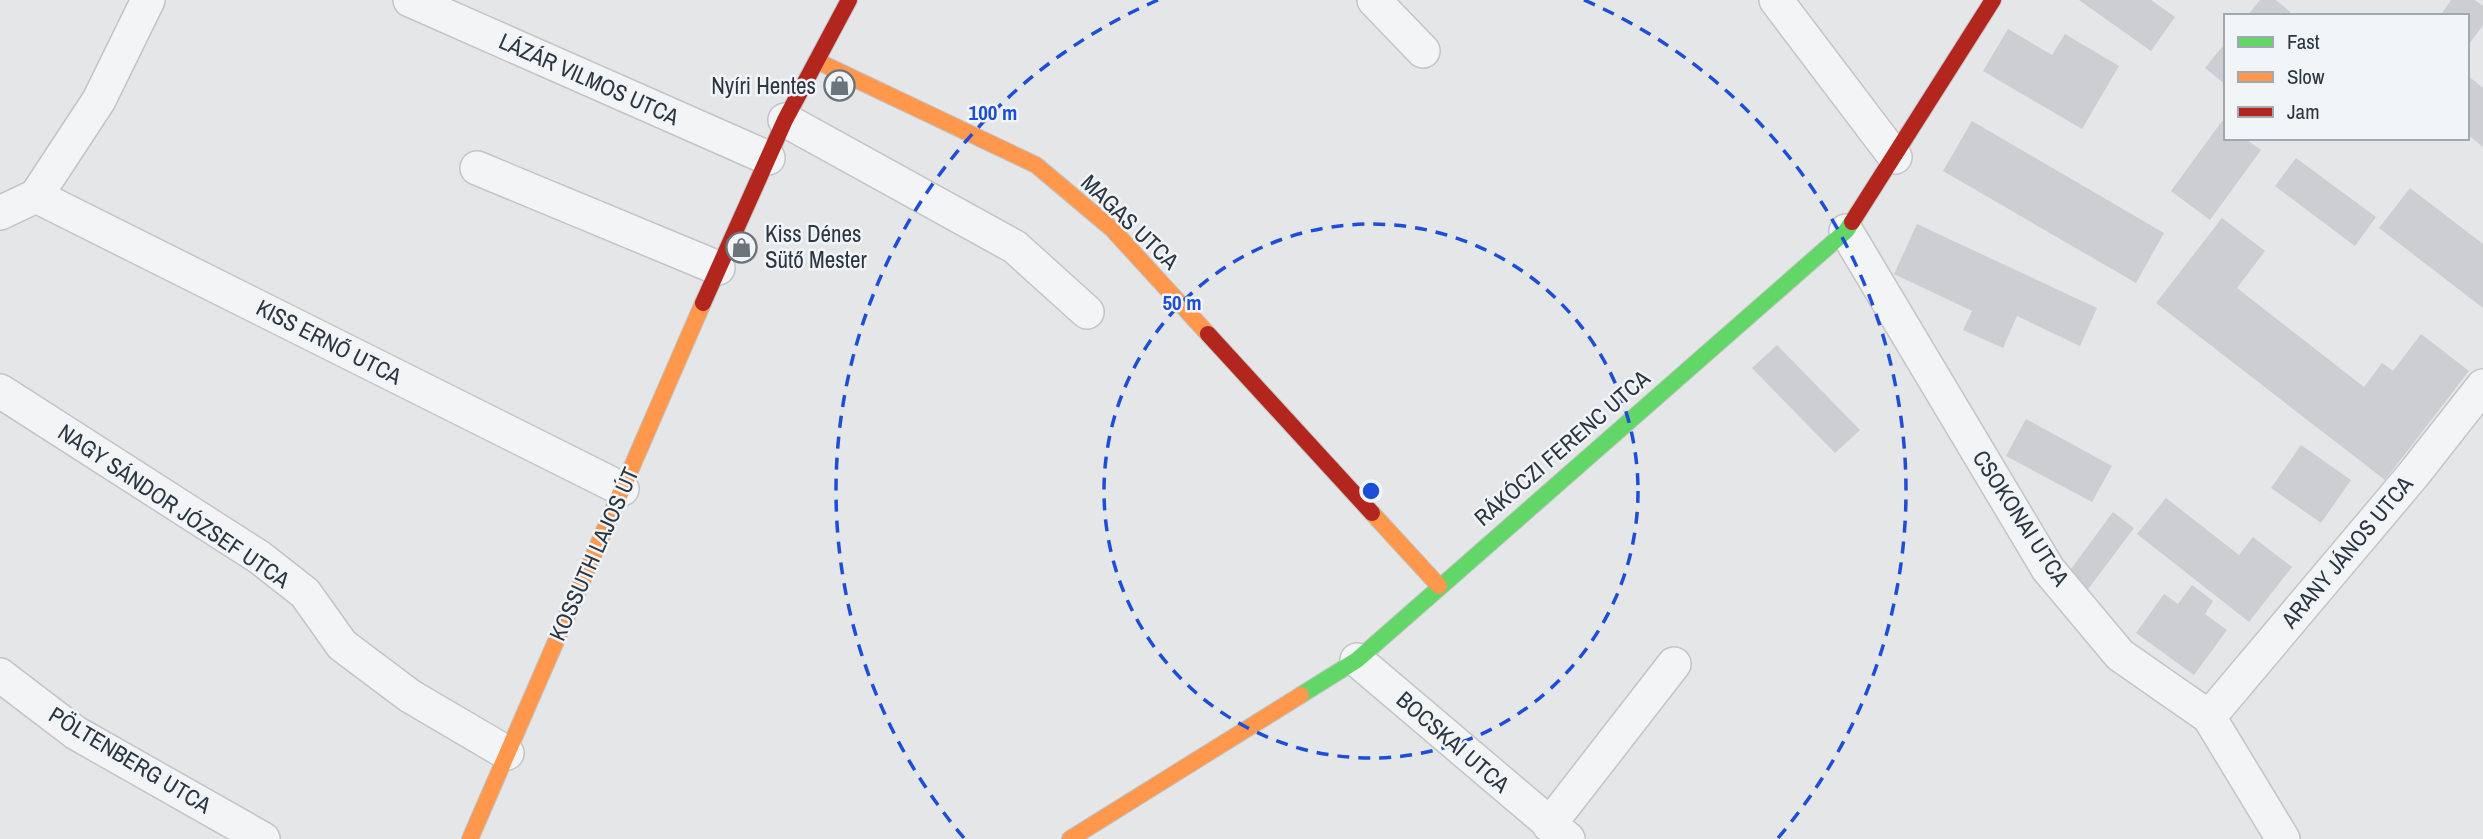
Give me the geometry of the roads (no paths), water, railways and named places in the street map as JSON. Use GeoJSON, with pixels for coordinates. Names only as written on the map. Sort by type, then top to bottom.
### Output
{"type":"FeatureCollection","features":[{"type":"Feature","properties":{"kind":"street"},"geometry":{"type":"LineString","coordinates":[[0,212],[36,195],[99,100],[148,0]]}},
{"type":"Feature","properties":{"kind":"street","name":"LÁZÁR VILMOS UTCA"},"geometry":{"type":"LineString","coordinates":[[410,0],[768,158]]}},
{"type":"Feature","properties":{"kind":"street","name":"KOSSUTH LAJOS ÚT"},"geometry":{"type":"LineString","coordinates":[[470,839],[718,268],[785,120],[849,0]]}},
{"type":"Feature","properties":{"kind":"street"},"geometry":{"type":"LineString","coordinates":[[1374,0],[1423,51]]}},
{"type":"Feature","properties":{"kind":"street"},"geometry":{"type":"LineString","coordinates":[[1776,0],[1895,157]]}},
{"type":"Feature","properties":{"kind":"street","name":"RÁKÓCZI FERENC UTCA"},"geometry":{"type":"LineString","coordinates":[[1070,839],[1357,660],[1846,231],[1993,0]]}},
{"type":"Feature","properties":{"kind":"street","name":"MAGAS UTCA"},"geometry":{"type":"LineString","coordinates":[[817,61],[1036,165],[1112,229],[1439,586]]}},
{"type":"Feature","properties":{"kind":"street"},"geometry":{"type":"LineString","coordinates":[[785,120],[1015,247],[1087,312]]}},
{"type":"Feature","properties":{"kind":"street"},"geometry":{"type":"LineString","coordinates":[[477,168],[718,268]]}},
{"type":"Feature","properties":{"kind":"street","name":"KISS ERNŐ UTCA"},"geometry":{"type":"LineString","coordinates":[[36,195],[622,489]]}},
{"type":"Feature","properties":{"kind":"street","name":"CSOKONAI UTCA"},"geometry":{"type":"LineString","coordinates":[[1846,231],[2048,569],[2120,654],[2209,717],[2283,839]]}},
{"type":"Feature","properties":{"kind":"street","name":"ARANY JÁNOS UTCA"},"geometry":{"type":"LineString","coordinates":[[2209,717],[2413,475],[2483,386]]}},
{"type":"Feature","properties":{"kind":"street","name":"NAGY SÁNDOR JÓZSEF UTCA"},"geometry":{"type":"LineString","coordinates":[[0,391],[259,557],[305,593],[342,645],[410,695],[507,753]]}},
{"type":"Feature","properties":{"kind":"street","name":"BOCSKAI UTCA"},"geometry":{"type":"LineString","coordinates":[[1357,660],[1558,832],[1674,664]]}},
{"type":"Feature","properties":{"kind":"street","name":"PÖLTENBERG UTCA"},"geometry":{"type":"LineString","coordinates":[[0,676],[76,733],[263,839]]}},
{"type":"Feature","properties":{"kind":"place","name":"Nyíri Hentes"},"geometry":{"type":"Point","coordinates":[839,86]}},
{"type":"Feature","properties":{"kind":"place","name":"Kiss Dénes Sütő Mester"},"geometry":{"type":"Point","coordinates":[742,247]}}]}
